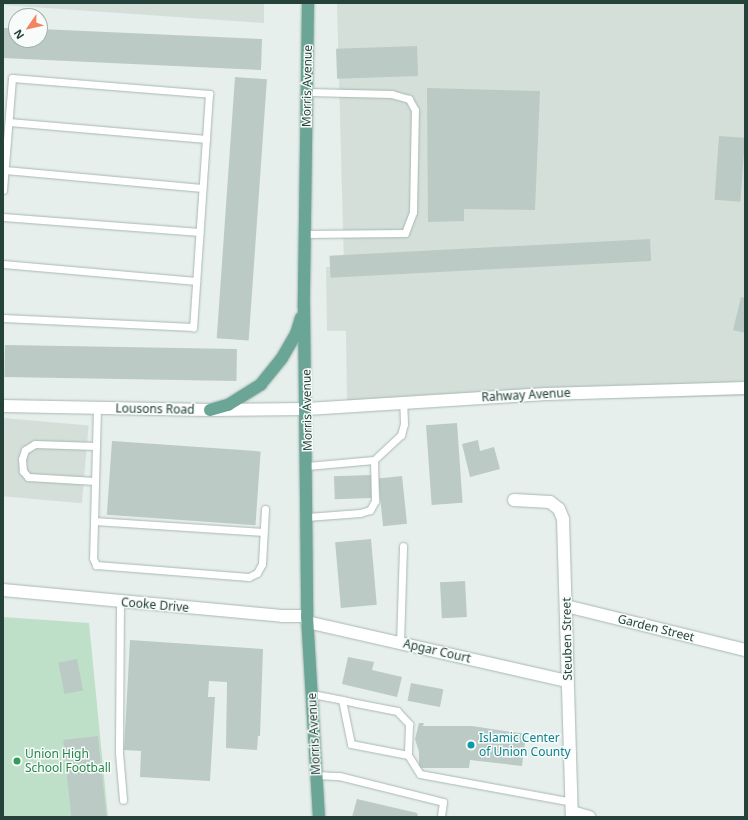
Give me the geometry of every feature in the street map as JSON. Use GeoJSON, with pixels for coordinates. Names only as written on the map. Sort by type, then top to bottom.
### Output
{"type":"FeatureCollection","features":[{"type":"Feature","properties":{"kind":"main road","name":"Morris Avenue"},"geometry":{"type":"LineString","coordinates":[[308,3],[304,307],[308,466],[307,619],[319,817]]}},
{"type":"Feature","properties":{"kind":"main road"},"geometry":{"type":"LineString","coordinates":[[210,410],[228,405],[261,384],[282,358],[296,334],[304,307]]}},
{"type":"Feature","properties":{"kind":"street","name":"Rahway Avenue"},"geometry":{"type":"LineString","coordinates":[[307,408],[403,401],[745,388]]}},
{"type":"Feature","properties":{"kind":"street","name":"Lousons Road"},"geometry":{"type":"LineString","coordinates":[[3,406],[210,410],[307,408]]}},
{"type":"Feature","properties":{"kind":"street","name":"Steuben Street"},"geometry":{"type":"LineString","coordinates":[[514,500],[550,502],[558,510],[563,519],[572,811]]}},
{"type":"Feature","properties":{"kind":"street","name":"Cooke Drive"},"geometry":{"type":"LineString","coordinates":[[3,590],[307,619]]}},
{"type":"Feature","properties":{"kind":"street","name":"Garden Street"},"geometry":{"type":"LineString","coordinates":[[566,606],[745,650]]}},
{"type":"Feature","properties":{"kind":"street","name":"Apgar Court"},"geometry":{"type":"LineString","coordinates":[[307,619],[400,643],[567,681]]}},
{"type":"Feature","properties":{"kind":"street"},"geometry":{"type":"LineString","coordinates":[[572,811],[589,817]]}},
{"type":"Feature","properties":{"kind":"lane"},"geometry":{"type":"LineString","coordinates":[[3,190],[12,78],[209,94],[193,327],[3,318]]}},
{"type":"Feature","properties":{"kind":"lane"},"geometry":{"type":"LineString","coordinates":[[305,234],[405,233],[413,212],[416,110],[409,99],[392,94],[307,92]]}},
{"type":"Feature","properties":{"kind":"lane"},"geometry":{"type":"LineString","coordinates":[[9,122],[206,139]]}},
{"type":"Feature","properties":{"kind":"lane"},"geometry":{"type":"LineString","coordinates":[[5,170],[202,188]]}},
{"type":"Feature","properties":{"kind":"lane"},"geometry":{"type":"LineString","coordinates":[[3,217],[199,232]]}},
{"type":"Feature","properties":{"kind":"lane"},"geometry":{"type":"LineString","coordinates":[[3,264],[196,281]]}},
{"type":"Feature","properties":{"kind":"lane"},"geometry":{"type":"LineString","coordinates":[[308,466],[374,460],[402,435],[404,424],[403,401]]}},
{"type":"Feature","properties":{"kind":"lane"},"geometry":{"type":"LineString","coordinates":[[97,408],[93,558],[96,565],[237,578],[249,577],[257,573],[262,564],[265,509]]}},
{"type":"Feature","properties":{"kind":"lane"},"geometry":{"type":"LineString","coordinates":[[95,481],[28,476],[23,470],[22,459],[25,450],[35,444],[96,446]]}},
{"type":"Feature","properties":{"kind":"lane"},"geometry":{"type":"LineString","coordinates":[[307,517],[360,513],[370,510],[374,501],[374,460]]}},
{"type":"Feature","properties":{"kind":"lane"},"geometry":{"type":"LineString","coordinates":[[94,521],[264,532]]}},
{"type":"Feature","properties":{"kind":"lane"},"geometry":{"type":"LineString","coordinates":[[400,643],[403,546]]}},
{"type":"Feature","properties":{"kind":"lane"},"geometry":{"type":"LineString","coordinates":[[120,602],[119,753],[123,800]]}},
{"type":"Feature","properties":{"kind":"lane"},"geometry":{"type":"LineString","coordinates":[[312,694],[397,710],[409,724],[408,755],[420,774],[572,811]]}},
{"type":"Feature","properties":{"kind":"lane"},"geometry":{"type":"LineString","coordinates":[[342,700],[351,744],[408,755]]}},
{"type":"Feature","properties":{"kind":"lane"},"geometry":{"type":"LineString","coordinates":[[317,775],[339,776],[443,802],[441,817]]}},
{"type":"Feature","properties":{"kind":"shaded area"},"geometry":{"type":"Polygon","coordinates":[[[3,3],[264,3],[264,23],[48,8],[3,5],[3,3]]]}},
{"type":"Feature","properties":{"kind":"shaded area"},"geometry":{"type":"Polygon","coordinates":[[[337,3],[745,3],[745,396],[347,404],[346,331],[327,331],[326,267],[344,267],[337,3]]]}},
{"type":"Feature","properties":{"kind":"shaded area"},"geometry":{"type":"Polygon","coordinates":[[[3,418],[89,425],[82,503],[3,496],[3,418]]]}},
{"type":"Feature","properties":{"kind":"green space"},"geometry":{"type":"Polygon","coordinates":[[[3,617],[89,623],[108,817],[3,817],[3,617]]]}},
{"type":"Feature","properties":{"kind":"building"},"geometry":{"type":"Polygon","coordinates":[[[3,28],[8,28],[8,48],[48,48],[48,29],[262,39],[261,70],[3,58],[3,28]]]}},
{"type":"Feature","properties":{"kind":"building"},"geometry":{"type":"Polygon","coordinates":[[[417,46],[418,76],[337,79],[336,49],[417,46]]]}},
{"type":"Feature","properties":{"kind":"building"},"geometry":{"type":"Polygon","coordinates":[[[235,77],[267,79],[249,341],[217,338],[235,77]]]}},
{"type":"Feature","properties":{"kind":"building"},"geometry":{"type":"Polygon","coordinates":[[[427,88],[540,91],[535,210],[464,209],[464,221],[428,222],[427,88]]]}},
{"type":"Feature","properties":{"kind":"building"},"geometry":{"type":"Polygon","coordinates":[[[719,136],[745,138],[740,202],[715,200],[719,136]]]}},
{"type":"Feature","properties":{"kind":"building"},"geometry":{"type":"Polygon","coordinates":[[[650,239],[651,261],[331,278],[329,256],[650,239]]]}},
{"type":"Feature","properties":{"kind":"building"},"geometry":{"type":"Polygon","coordinates":[[[741,297],[745,298],[745,333],[733,330],[741,297]]]}},
{"type":"Feature","properties":{"kind":"building"},"geometry":{"type":"Polygon","coordinates":[[[5,345],[237,349],[236,381],[4,377],[5,345]]]}},
{"type":"Feature","properties":{"kind":"building"},"geometry":{"type":"Polygon","coordinates":[[[457,423],[463,503],[432,505],[426,425],[457,423]]]}},
{"type":"Feature","properties":{"kind":"building"},"geometry":{"type":"Polygon","coordinates":[[[478,440],[480,451],[494,447],[500,469],[470,477],[462,444],[478,440]]]}},
{"type":"Feature","properties":{"kind":"building"},"geometry":{"type":"Polygon","coordinates":[[[112,441],[261,451],[255,525],[107,515],[112,441]]]}},
{"type":"Feature","properties":{"kind":"building"},"geometry":{"type":"Polygon","coordinates":[[[371,475],[372,498],[335,499],[334,476],[371,475]]]}},
{"type":"Feature","properties":{"kind":"building"},"geometry":{"type":"Polygon","coordinates":[[[402,476],[407,524],[383,526],[378,479],[402,476]]]}},
{"type":"Feature","properties":{"kind":"building"},"geometry":{"type":"Polygon","coordinates":[[[371,539],[377,605],[341,608],[335,542],[371,539]]]}},
{"type":"Feature","properties":{"kind":"building"},"geometry":{"type":"Polygon","coordinates":[[[465,581],[467,617],[442,618],[440,582],[465,581]]]}},
{"type":"Feature","properties":{"kind":"building"},"geometry":{"type":"Polygon","coordinates":[[[130,640],[263,649],[260,736],[258,736],[257,750],[226,748],[227,682],[209,681],[208,697],[215,697],[210,781],[140,777],[141,751],[124,750],[130,640]]]}},
{"type":"Feature","properties":{"kind":"building"},"geometry":{"type":"Polygon","coordinates":[[[348,657],[374,662],[372,670],[402,677],[397,697],[342,684],[348,657]]]}},
{"type":"Feature","properties":{"kind":"building"},"geometry":{"type":"Polygon","coordinates":[[[77,659],[83,690],[64,694],[58,663],[77,659]]]}},
{"type":"Feature","properties":{"kind":"building"},"geometry":{"type":"Polygon","coordinates":[[[411,683],[443,689],[440,707],[408,701],[411,683]]]}},
{"type":"Feature","properties":{"kind":"building","name":"Islamic Center of Union County"},"geometry":{"type":"Polygon","coordinates":[[[419,723],[424,723],[423,726],[472,726],[526,734],[522,766],[470,760],[469,768],[419,768],[419,752],[415,739],[419,723]]]}},
{"type":"Feature","properties":{"kind":"building"},"geometry":{"type":"Polygon","coordinates":[[[98,736],[106,817],[71,817],[63,740],[98,736]]]}},
{"type":"Feature","properties":{"kind":"building"},"geometry":{"type":"Polygon","coordinates":[[[357,799],[417,813],[418,817],[352,817],[357,799]]]}},
{"type":"Feature","properties":{"kind":"place","name":"Islamic Center of Union County"},"geometry":{"type":"Point","coordinates":[471,745]}},
{"type":"Feature","properties":{"kind":"place","name":"Union High School Football"},"geometry":{"type":"Point","coordinates":[17,761]}}]}
